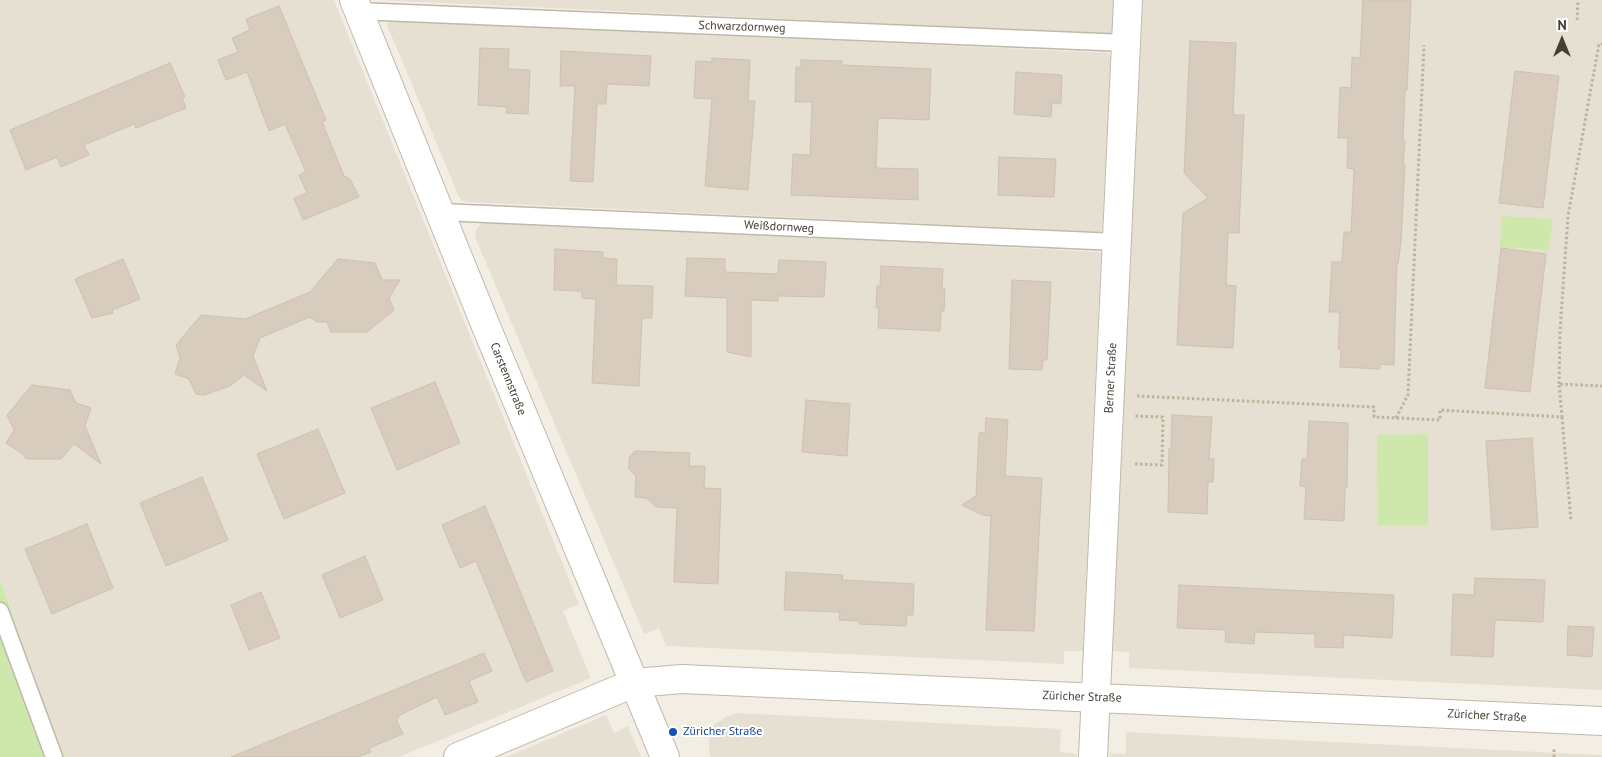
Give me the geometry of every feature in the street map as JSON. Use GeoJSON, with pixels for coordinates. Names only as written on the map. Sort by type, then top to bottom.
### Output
{"type":"FeatureCollection","features":[{"type":"Feature","properties":{"kind":"street","name":"Berner Straße"},"geometry":{"type":"LineString","coordinates":[[1093,757],[1128,0]]}},
{"type":"Feature","properties":{"kind":"street","name":"Carstennstraße"},"geometry":{"type":"LineString","coordinates":[[356,5],[665,757]]}},
{"type":"Feature","properties":{"kind":"street","name":"Züricher Straße"},"geometry":{"type":"LineString","coordinates":[[458,757],[634,683],[682,679],[1602,721]]}},
{"type":"Feature","properties":{"kind":"lane","name":"Schwarzdornweg"},"geometry":{"type":"LineString","coordinates":[[356,5],[1126,43]]}},
{"type":"Feature","properties":{"kind":"lane","name":"Weißdornweg"},"geometry":{"type":"LineString","coordinates":[[441,212],[1117,242]]}},
{"type":"Feature","properties":{"kind":"lane"},"geometry":{"type":"LineString","coordinates":[[0,610],[54,757]]}},
{"type":"Feature","properties":{"kind":"path"},"geometry":{"type":"LineString","coordinates":[[1577,20],[1578,0]]}},
{"type":"Feature","properties":{"kind":"path"},"geometry":{"type":"LineString","coordinates":[[1571,521],[1560,384],[1560,331],[1568,216],[1599,44],[1602,44]]}},
{"type":"Feature","properties":{"kind":"path"},"geometry":{"type":"LineString","coordinates":[[1396,418],[1408,395],[1424,45]]}},
{"type":"Feature","properties":{"kind":"path"},"geometry":{"type":"LineString","coordinates":[[1560,384],[1602,386]]}},
{"type":"Feature","properties":{"kind":"path"},"geometry":{"type":"LineString","coordinates":[[1136,396],[1374,407],[1374,417],[1440,420],[1440,410],[1562,417]]}},
{"type":"Feature","properties":{"kind":"path"},"geometry":{"type":"LineString","coordinates":[[1132,464],[1162,465],[1163,417],[1135,416]]}},
{"type":"Feature","properties":{"kind":"path"},"geometry":{"type":"LineString","coordinates":[[1554,746],[1554,757]]}},
{"type":"Feature","properties":{"kind":"shaded area"},"geometry":{"type":"Polygon","coordinates":[[[0,0],[334,0],[579,604],[563,611],[591,678],[399,757],[65,757],[54,733],[0,579],[0,0]]]}},
{"type":"Feature","properties":{"kind":"shaded area"},"geometry":{"type":"Polygon","coordinates":[[[379,0],[1113,0],[1112,33],[1110,34],[379,0]]]}},
{"type":"Feature","properties":{"kind":"shaded area"},"geometry":{"type":"Polygon","coordinates":[[[1143,0],[1602,0],[1602,690],[1129,668],[1129,652],[1112,651],[1143,0]]]}},
{"type":"Feature","properties":{"kind":"shaded area"},"geometry":{"type":"Polygon","coordinates":[[[390,20],[1108,53],[1111,56],[1102,230],[1100,232],[463,201],[459,197],[387,25],[390,20]]]}},
{"type":"Feature","properties":{"kind":"shaded area"},"geometry":{"type":"Polygon","coordinates":[[[487,221],[1101,252],[1083,651],[1064,651],[1064,664],[666,646],[659,628],[644,634],[475,237],[476,229],[487,221]]]}},
{"type":"Feature","properties":{"kind":"shaded area"},"geometry":{"type":"Polygon","coordinates":[[[736,713],[1061,729],[1060,752],[1077,754],[1077,757],[711,757],[709,740],[711,731],[715,724],[736,713]]]}},
{"type":"Feature","properties":{"kind":"shaded area"},"geometry":{"type":"Polygon","coordinates":[[[606,715],[614,733],[628,726],[641,757],[506,757],[606,715]]]}},
{"type":"Feature","properties":{"kind":"shaded area"},"geometry":{"type":"Polygon","coordinates":[[[1126,732],[1602,755],[1602,757],[1110,757],[1110,753],[1126,754],[1126,732]]]}},
{"type":"Feature","properties":{"kind":"green space"},"geometry":{"type":"Polygon","coordinates":[[[1502,216],[1553,219],[1548,250],[1500,247],[1502,216]]]}},
{"type":"Feature","properties":{"kind":"green space"},"geometry":{"type":"Polygon","coordinates":[[[1428,434],[1428,525],[1378,525],[1377,435],[1428,434]]]}},
{"type":"Feature","properties":{"kind":"green space"},"geometry":{"type":"Polygon","coordinates":[[[0,579],[54,733],[65,757],[0,757],[0,579]]]}},
{"type":"Feature","properties":{"kind":"building"},"geometry":{"type":"Polygon","coordinates":[[[1363,0],[1411,0],[1407,90],[1405,89],[1403,164],[1405,164],[1401,242],[1397,264],[1394,365],[1380,364],[1380,369],[1340,367],[1341,349],[1338,349],[1340,312],[1329,312],[1332,262],[1342,262],[1344,232],[1351,232],[1354,169],[1347,168],[1348,138],[1338,138],[1340,87],[1351,88],[1352,57],[1360,58],[1363,0]]]}},
{"type":"Feature","properties":{"kind":"building"},"geometry":{"type":"Polygon","coordinates":[[[279,6],[326,120],[322,122],[344,176],[350,179],[359,197],[303,220],[294,198],[307,193],[299,175],[306,172],[285,124],[269,131],[247,72],[226,80],[218,60],[238,52],[232,38],[250,30],[246,19],[279,6]]]}},
{"type":"Feature","properties":{"kind":"building"},"geometry":{"type":"Polygon","coordinates":[[[1190,41],[1236,43],[1233,115],[1244,115],[1239,233],[1228,233],[1226,285],[1236,286],[1233,348],[1177,345],[1183,213],[1208,198],[1184,173],[1190,41]]]}},
{"type":"Feature","properties":{"kind":"building"},"geometry":{"type":"Polygon","coordinates":[[[480,48],[509,49],[508,69],[530,70],[528,114],[506,113],[507,107],[478,105],[480,48]]]}},
{"type":"Feature","properties":{"kind":"building"},"geometry":{"type":"Polygon","coordinates":[[[561,51],[651,56],[649,86],[607,84],[606,104],[597,104],[593,182],[570,181],[575,86],[560,86],[561,51]]]}},
{"type":"Feature","properties":{"kind":"building"},"geometry":{"type":"Polygon","coordinates":[[[712,58],[750,60],[748,101],[755,101],[748,190],[705,186],[712,99],[694,98],[696,61],[712,62],[712,58]]]}},
{"type":"Feature","properties":{"kind":"building"},"geometry":{"type":"Polygon","coordinates":[[[801,60],[842,61],[842,65],[931,69],[929,120],[878,118],[876,168],[918,169],[918,200],[791,195],[793,154],[810,155],[812,102],[795,102],[796,67],[801,67],[801,60]]]}},
{"type":"Feature","properties":{"kind":"building"},"geometry":{"type":"Polygon","coordinates":[[[170,63],[185,97],[182,98],[186,108],[136,128],[134,124],[84,145],[89,155],[61,167],[57,157],[26,170],[10,130],[170,63]]]}},
{"type":"Feature","properties":{"kind":"building"},"geometry":{"type":"Polygon","coordinates":[[[1515,71],[1559,76],[1543,208],[1499,203],[1515,71]]]}},
{"type":"Feature","properties":{"kind":"building"},"geometry":{"type":"Polygon","coordinates":[[[1016,72],[1062,75],[1061,104],[1052,103],[1051,117],[1014,114],[1016,72]]]}},
{"type":"Feature","properties":{"kind":"building"},"geometry":{"type":"Polygon","coordinates":[[[999,157],[1056,159],[1054,197],[998,195],[999,157]]]}},
{"type":"Feature","properties":{"kind":"building"},"geometry":{"type":"Polygon","coordinates":[[[1501,248],[1546,254],[1530,392],[1485,388],[1501,248]]]}},
{"type":"Feature","properties":{"kind":"building"},"geometry":{"type":"Polygon","coordinates":[[[555,249],[603,252],[603,258],[617,259],[616,285],[653,286],[652,318],[642,318],[639,386],[592,383],[596,299],[582,298],[582,291],[554,290],[555,249]]]}},
{"type":"Feature","properties":{"kind":"building"},"geometry":{"type":"Polygon","coordinates":[[[687,258],[725,259],[725,272],[778,274],[779,260],[826,262],[824,297],[778,296],[778,301],[751,300],[751,357],[727,352],[727,298],[685,296],[687,258]]]}},
{"type":"Feature","properties":{"kind":"building"},"geometry":{"type":"Polygon","coordinates":[[[123,259],[140,299],[112,310],[113,313],[92,318],[75,279],[123,259]]]}},
{"type":"Feature","properties":{"kind":"building"},"geometry":{"type":"Polygon","coordinates":[[[338,259],[375,263],[382,280],[400,280],[389,298],[394,310],[367,332],[331,332],[327,322],[317,322],[310,317],[260,338],[253,356],[267,391],[244,375],[230,386],[204,395],[196,394],[189,379],[175,374],[180,357],[176,345],[201,315],[245,319],[310,292],[338,259]]]}},
{"type":"Feature","properties":{"kind":"building"},"geometry":{"type":"Polygon","coordinates":[[[881,266],[943,269],[942,289],[945,289],[944,311],[941,311],[940,331],[878,328],[879,308],[876,308],[877,286],[880,286],[881,266]]]}},
{"type":"Feature","properties":{"kind":"building"},"geometry":{"type":"Polygon","coordinates":[[[1012,280],[1051,282],[1047,360],[1043,360],[1042,370],[1009,369],[1012,280]]]}},
{"type":"Feature","properties":{"kind":"building"},"geometry":{"type":"Polygon","coordinates":[[[435,382],[460,443],[397,470],[371,408],[435,382]]]}},
{"type":"Feature","properties":{"kind":"building"},"geometry":{"type":"Polygon","coordinates":[[[32,385],[70,390],[76,403],[91,408],[85,426],[101,464],[74,444],[61,459],[26,459],[24,455],[6,443],[14,430],[7,415],[32,385]]]}},
{"type":"Feature","properties":{"kind":"building"},"geometry":{"type":"Polygon","coordinates":[[[806,400],[850,404],[847,456],[802,452],[806,400]]]}},
{"type":"Feature","properties":{"kind":"building"},"geometry":{"type":"Polygon","coordinates":[[[1172,415],[1212,417],[1209,459],[1214,459],[1213,482],[1208,482],[1207,514],[1168,512],[1169,449],[1171,448],[1172,415]]]}},
{"type":"Feature","properties":{"kind":"building"},"geometry":{"type":"Polygon","coordinates":[[[986,418],[1008,420],[1005,476],[1042,478],[1034,631],[986,630],[991,516],[982,515],[962,505],[976,496],[979,433],[985,433],[986,418]]]}},
{"type":"Feature","properties":{"kind":"building"},"geometry":{"type":"Polygon","coordinates":[[[1309,421],[1348,423],[1347,487],[1345,489],[1344,521],[1304,519],[1306,487],[1300,486],[1302,459],[1307,459],[1309,421]]]}},
{"type":"Feature","properties":{"kind":"building"},"geometry":{"type":"Polygon","coordinates":[[[318,429],[345,493],[284,519],[257,454],[318,429]]]}},
{"type":"Feature","properties":{"kind":"building"},"geometry":{"type":"Polygon","coordinates":[[[1532,438],[1538,527],[1492,530],[1486,441],[1532,438]]]}},
{"type":"Feature","properties":{"kind":"building"},"geometry":{"type":"Polygon","coordinates":[[[635,451],[690,453],[689,466],[705,466],[704,488],[721,489],[718,584],[674,582],[677,508],[657,507],[646,498],[635,497],[636,476],[629,469],[629,458],[635,451]]]}},
{"type":"Feature","properties":{"kind":"building"},"geometry":{"type":"Polygon","coordinates":[[[202,477],[228,540],[166,566],[140,503],[202,477]]]}},
{"type":"Feature","properties":{"kind":"building"},"geometry":{"type":"Polygon","coordinates":[[[485,506],[553,671],[526,682],[476,561],[460,568],[442,525],[485,506]]]}},
{"type":"Feature","properties":{"kind":"building"},"geometry":{"type":"Polygon","coordinates":[[[87,524],[113,588],[52,614],[25,549],[87,524]]]}},
{"type":"Feature","properties":{"kind":"building"},"geometry":{"type":"Polygon","coordinates":[[[365,556],[383,600],[340,618],[322,575],[365,556]]]}},
{"type":"Feature","properties":{"kind":"building"},"geometry":{"type":"Polygon","coordinates":[[[786,572],[843,575],[842,580],[914,584],[913,615],[907,615],[906,626],[859,624],[859,621],[839,620],[840,612],[784,610],[786,572]]]}},
{"type":"Feature","properties":{"kind":"building"},"geometry":{"type":"Polygon","coordinates":[[[1475,578],[1545,580],[1543,622],[1495,620],[1493,657],[1451,655],[1453,594],[1474,595],[1475,578]]]}},
{"type":"Feature","properties":{"kind":"building"},"geometry":{"type":"Polygon","coordinates":[[[1179,585],[1394,595],[1392,638],[1344,635],[1343,648],[1315,647],[1315,634],[1255,632],[1254,644],[1225,642],[1226,630],[1177,628],[1179,585]]]}},
{"type":"Feature","properties":{"kind":"building"},"geometry":{"type":"Polygon","coordinates":[[[261,592],[280,638],[249,650],[231,605],[261,592]]]}},
{"type":"Feature","properties":{"kind":"building"},"geometry":{"type":"Polygon","coordinates":[[[1568,626],[1594,627],[1592,657],[1567,655],[1568,626]]]}},
{"type":"Feature","properties":{"kind":"building"},"geometry":{"type":"Polygon","coordinates":[[[484,653],[492,671],[469,681],[478,702],[445,715],[437,697],[398,716],[399,718],[396,719],[403,734],[369,748],[371,752],[358,757],[231,757],[484,653]]]}},
{"type":"Feature","properties":{"kind":"place","name":"Züricher Straße"},"geometry":{"type":"Point","coordinates":[673,732]}}]}
